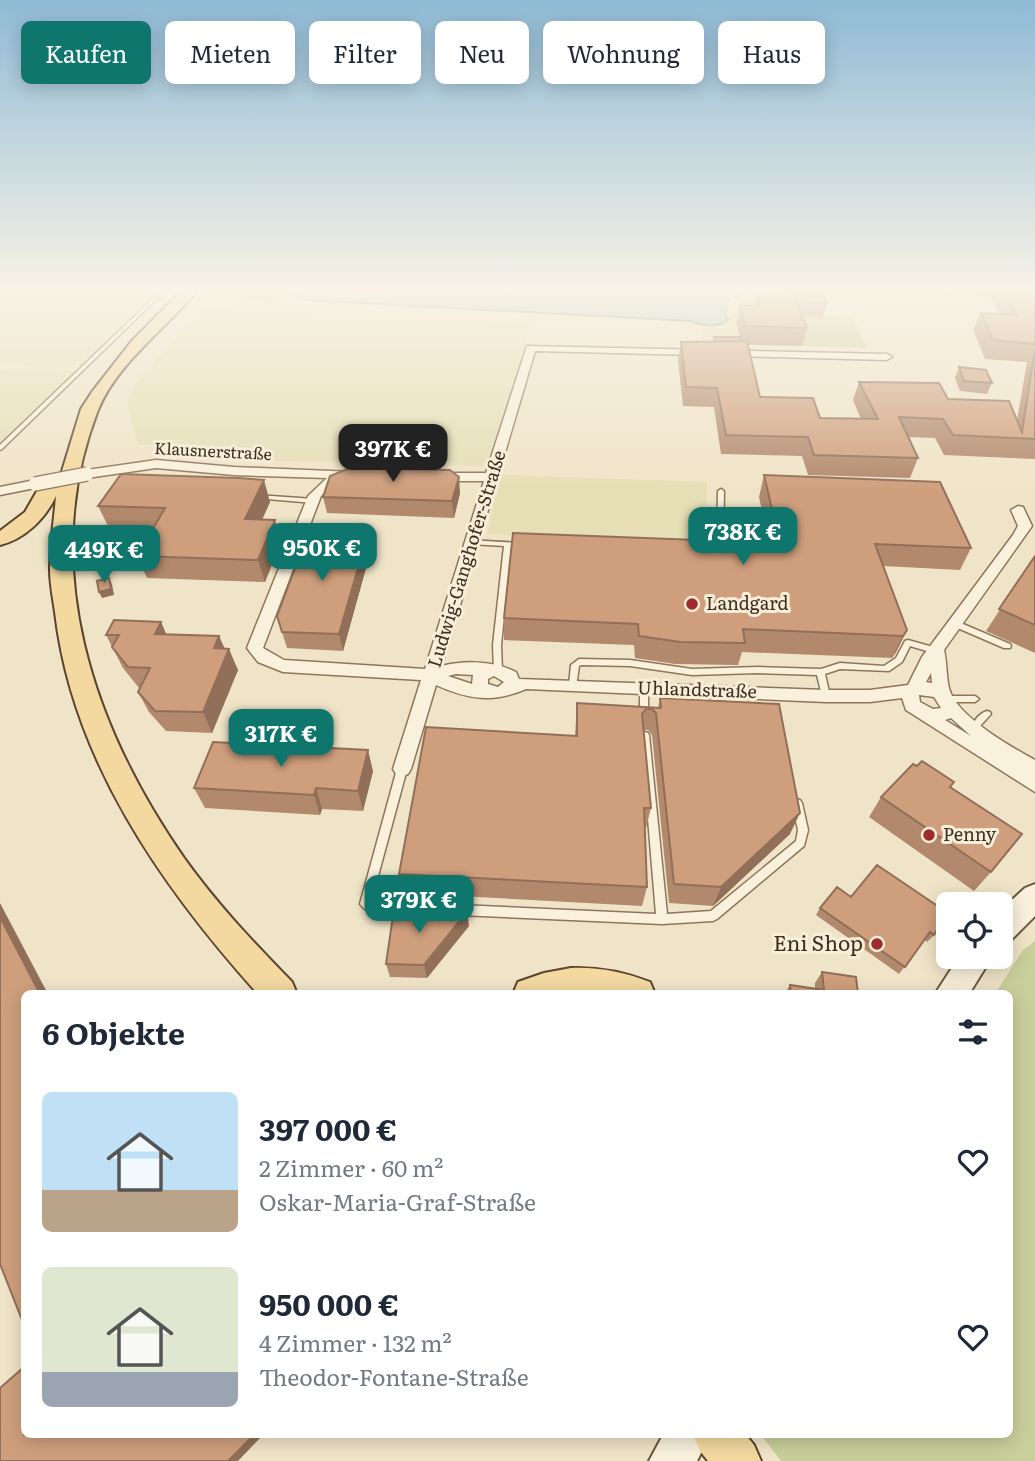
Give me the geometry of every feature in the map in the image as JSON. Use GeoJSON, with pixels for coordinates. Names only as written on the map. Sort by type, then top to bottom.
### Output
{"type":"FeatureCollection","features":[{"type":"Feature","properties":{"kind":"main road"},"geometry":{"type":"LineString","coordinates":[[129,356],[106,384],[72,450],[54,510],[50,574],[53,618],[64,666],[80,716],[120,797],[149,841],[222,933],[276,990]]}},
{"type":"Feature","properties":{"kind":"main road"},"geometry":{"type":"LineString","coordinates":[[0,540],[27,523],[39,510],[46,500],[58,462],[72,450]]}},
{"type":"Feature","properties":{"kind":"main road"},"geometry":{"type":"LineString","coordinates":[[541,990],[578,982],[623,990]]}},
{"type":"Feature","properties":{"kind":"street","name":"Ludwig-Ganghofer-Straße"},"geometry":{"type":"LineString","coordinates":[[402,769],[529,356]]}},
{"type":"Feature","properties":{"kind":"street","name":"Ludwig-Ganghofer-Straße"},"geometry":{"type":"LineString","coordinates":[[855,356],[887,357]]}},
{"type":"Feature","properties":{"kind":"street","name":"Klausnerstraße"},"geometry":{"type":"LineString","coordinates":[[0,491],[156,464],[245,475],[295,473],[356,475],[321,490],[304,475],[295,473]]}},
{"type":"Feature","properties":{"kind":"street"},"geometry":{"type":"LineString","coordinates":[[427,476],[492,477]]}},
{"type":"Feature","properties":{"kind":"street","name":"Uhlandstraße"},"geometry":{"type":"LineString","coordinates":[[321,490],[255,649],[263,658],[283,666],[431,675],[456,668],[525,683],[644,688],[773,698],[870,696],[928,688],[946,700]]}},
{"type":"Feature","properties":{"kind":"street"},"geometry":{"type":"LineString","coordinates":[[937,651],[946,700],[944,715],[923,713],[909,700],[924,668],[1025,526],[1018,510]]}},
{"type":"Feature","properties":{"kind":"street"},"geometry":{"type":"LineString","coordinates":[[488,693],[482,689],[479,680],[486,672],[502,676]]}},
{"type":"Feature","properties":{"kind":"street","name":"Uhlandstraße"},"geometry":{"type":"LineString","coordinates":[[431,675],[454,686],[499,694],[502,676]]}},
{"type":"Feature","properties":{"kind":"street","name":"Uhlandstraße"},"geometry":{"type":"LineString","coordinates":[[870,696],[923,713],[1035,785]]}},
{"type":"Feature","properties":{"kind":"street"},"geometry":{"type":"LineString","coordinates":[[946,700],[975,731],[1035,769]]}},
{"type":"Feature","properties":{"kind":"street"},"geometry":{"type":"LineString","coordinates":[[1013,918],[1035,897]]}},
{"type":"Feature","properties":{"kind":"street"},"geometry":{"type":"LineString","coordinates":[[954,990],[969,969]]}},
{"type":"Feature","properties":{"kind":"street"},"geometry":{"type":"LineString","coordinates":[[671,1461],[717,1444]]}},
{"type":"Feature","properties":{"kind":"lane"},"geometry":{"type":"LineString","coordinates":[[0,448],[95,356]]}},
{"type":"Feature","properties":{"kind":"lane"},"geometry":{"type":"LineString","coordinates":[[249,496],[321,490]]}},
{"type":"Feature","properties":{"kind":"lane"},"geometry":{"type":"LineString","coordinates":[[701,551],[717,546],[720,538],[721,491]]}},
{"type":"Feature","properties":{"kind":"lane"},"geometry":{"type":"LineString","coordinates":[[470,542],[536,546]]}},
{"type":"Feature","properties":{"kind":"lane"},"geometry":{"type":"LineString","coordinates":[[502,676],[497,645],[508,545]]}},
{"type":"Feature","properties":{"kind":"lane"},"geometry":{"type":"LineString","coordinates":[[956,624],[1007,646]]}},
{"type":"Feature","properties":{"kind":"lane"},"geometry":{"type":"LineString","coordinates":[[573,685],[575,665],[579,662],[630,663],[692,673],[758,670],[821,672],[840,666],[886,668],[899,660],[908,643],[937,651]]}},
{"type":"Feature","properties":{"kind":"lane"},"geometry":{"type":"LineString","coordinates":[[821,672],[826,696]]}},
{"type":"Feature","properties":{"kind":"lane"},"geometry":{"type":"LineString","coordinates":[[644,688],[644,715]]}},
{"type":"Feature","properties":{"kind":"lane"},"geometry":{"type":"LineString","coordinates":[[946,700],[975,699]]}},
{"type":"Feature","properties":{"kind":"lane"},"geometry":{"type":"LineString","coordinates":[[975,731],[977,724],[988,714]]}},
{"type":"Feature","properties":{"kind":"lane"},"geometry":{"type":"LineString","coordinates":[[645,735],[662,919]]}},
{"type":"Feature","properties":{"kind":"lane"},"geometry":{"type":"LineString","coordinates":[[402,769],[365,904],[372,909],[415,908],[662,919],[713,916],[801,844],[803,830],[794,792]]}},
{"type":"Feature","properties":{"kind":"shaded area"},"geometry":{"type":"Polygon","coordinates":[[[0,356],[92,356],[84,364],[69,367],[0,365],[0,356]]]}},
{"type":"Feature","properties":{"kind":"shaded area"},"geometry":{"type":"Polygon","coordinates":[[[160,356],[521,356],[487,466],[231,460],[170,445],[138,445],[127,403],[133,387],[160,356]]]}},
{"type":"Feature","properties":{"kind":"shaded area"},"geometry":{"type":"Polygon","coordinates":[[[0,369],[70,370],[74,373],[0,444],[0,369]]]}},
{"type":"Feature","properties":{"kind":"shaded area"},"geometry":{"type":"Polygon","coordinates":[[[500,475],[707,482],[705,540],[487,534],[500,475]]]}},
{"type":"Feature","properties":{"kind":"green space"},"geometry":{"type":"Polygon","coordinates":[[[1035,941],[1035,1461],[781,1461],[763,1438],[1013,1438],[1013,990],[998,990],[1023,950],[1035,941]]]}},
{"type":"Feature","properties":{"kind":"building"},"geometry":{"type":"Polygon","coordinates":[[[683,356],[751,356],[760,397],[813,398],[820,418],[878,419],[859,382],[939,383],[948,399],[1009,401],[1022,432],[1035,356],[1035,439],[953,435],[943,419],[899,417],[918,458],[814,455],[808,437],[726,435],[717,388],[686,387],[683,356]]]}},
{"type":"Feature","properties":{"kind":"building"},"geometry":{"type":"Polygon","coordinates":[[[959,367],[986,370],[992,383],[964,381],[959,367]]]}},
{"type":"Feature","properties":{"kind":"building"},"geometry":{"type":"Polygon","coordinates":[[[350,468],[450,470],[459,477],[452,501],[323,497],[330,476],[350,468]]]}},
{"type":"Feature","properties":{"kind":"building"},"geometry":{"type":"Polygon","coordinates":[[[121,474],[264,480],[245,519],[275,520],[258,560],[137,556],[165,508],[98,506],[121,474]]]}},
{"type":"Feature","properties":{"kind":"building"},"geometry":{"type":"Polygon","coordinates":[[[764,475],[940,482],[971,548],[875,544],[907,630],[903,636],[743,629],[745,643],[680,642],[639,636],[638,624],[504,618],[513,533],[780,543],[764,475]]]}},
{"type":"Feature","properties":{"kind":"building"},"geometry":{"type":"Polygon","coordinates":[[[309,531],[368,533],[339,634],[282,632],[277,616],[309,531]]]}},
{"type":"Feature","properties":{"kind":"building"},"geometry":{"type":"Polygon","coordinates":[[[1035,556],[1035,625],[999,609],[1035,556]]]}},
{"type":"Feature","properties":{"kind":"building"},"geometry":{"type":"Polygon","coordinates":[[[109,578],[111,589],[99,592],[97,581],[109,578]]]}},
{"type":"Feature","properties":{"kind":"building"},"geometry":{"type":"Polygon","coordinates":[[[114,620],[161,622],[155,634],[219,636],[214,648],[229,649],[203,712],[155,711],[138,692],[150,668],[128,667],[112,647],[119,635],[106,635],[114,620]]]}},
{"type":"Feature","properties":{"kind":"building"},"geometry":{"type":"Polygon","coordinates":[[[660,698],[779,704],[800,813],[721,887],[674,884],[656,713],[652,709],[646,709],[642,714],[651,808],[644,808],[647,887],[399,874],[426,727],[577,736],[577,703],[661,708],[660,698]]]}},
{"type":"Feature","properties":{"kind":"building"},"geometry":{"type":"Polygon","coordinates":[[[213,742],[368,750],[358,791],[316,788],[314,795],[194,788],[213,742]]]}},
{"type":"Feature","properties":{"kind":"building"},"geometry":{"type":"Polygon","coordinates":[[[922,761],[954,782],[950,787],[1022,834],[991,872],[881,797],[913,764],[917,766],[922,761]]]}},
{"type":"Feature","properties":{"kind":"building"},"geometry":{"type":"Polygon","coordinates":[[[877,865],[936,905],[936,932],[934,935],[930,932],[905,967],[820,908],[837,887],[851,897],[877,865]]]}},
{"type":"Feature","properties":{"kind":"building"},"geometry":{"type":"Polygon","coordinates":[[[394,909],[467,912],[424,965],[386,964],[394,909]]]}},
{"type":"Feature","properties":{"kind":"building"},"geometry":{"type":"Polygon","coordinates":[[[0,917],[38,990],[21,990],[21,1317],[0,1264],[0,917]]]}},
{"type":"Feature","properties":{"kind":"building"},"geometry":{"type":"Polygon","coordinates":[[[822,972],[856,977],[858,990],[824,990],[822,972]]]}},
{"type":"Feature","properties":{"kind":"building"},"geometry":{"type":"Polygon","coordinates":[[[790,985],[824,990],[791,990],[790,985]]]}},
{"type":"Feature","properties":{"kind":"building"},"geometry":{"type":"Polygon","coordinates":[[[21,1370],[21,1438],[251,1438],[228,1461],[0,1461],[0,1388],[21,1370]]]}},
{"type":"Feature","properties":{"kind":"place","name":"Landgard"},"geometry":{"type":"Point","coordinates":[692,604]}},
{"type":"Feature","properties":{"kind":"place","name":"Penny"},"geometry":{"type":"Point","coordinates":[929,835]}},
{"type":"Feature","properties":{"kind":"place","name":"Eni Shop"},"geometry":{"type":"Point","coordinates":[877,944]}}]}
